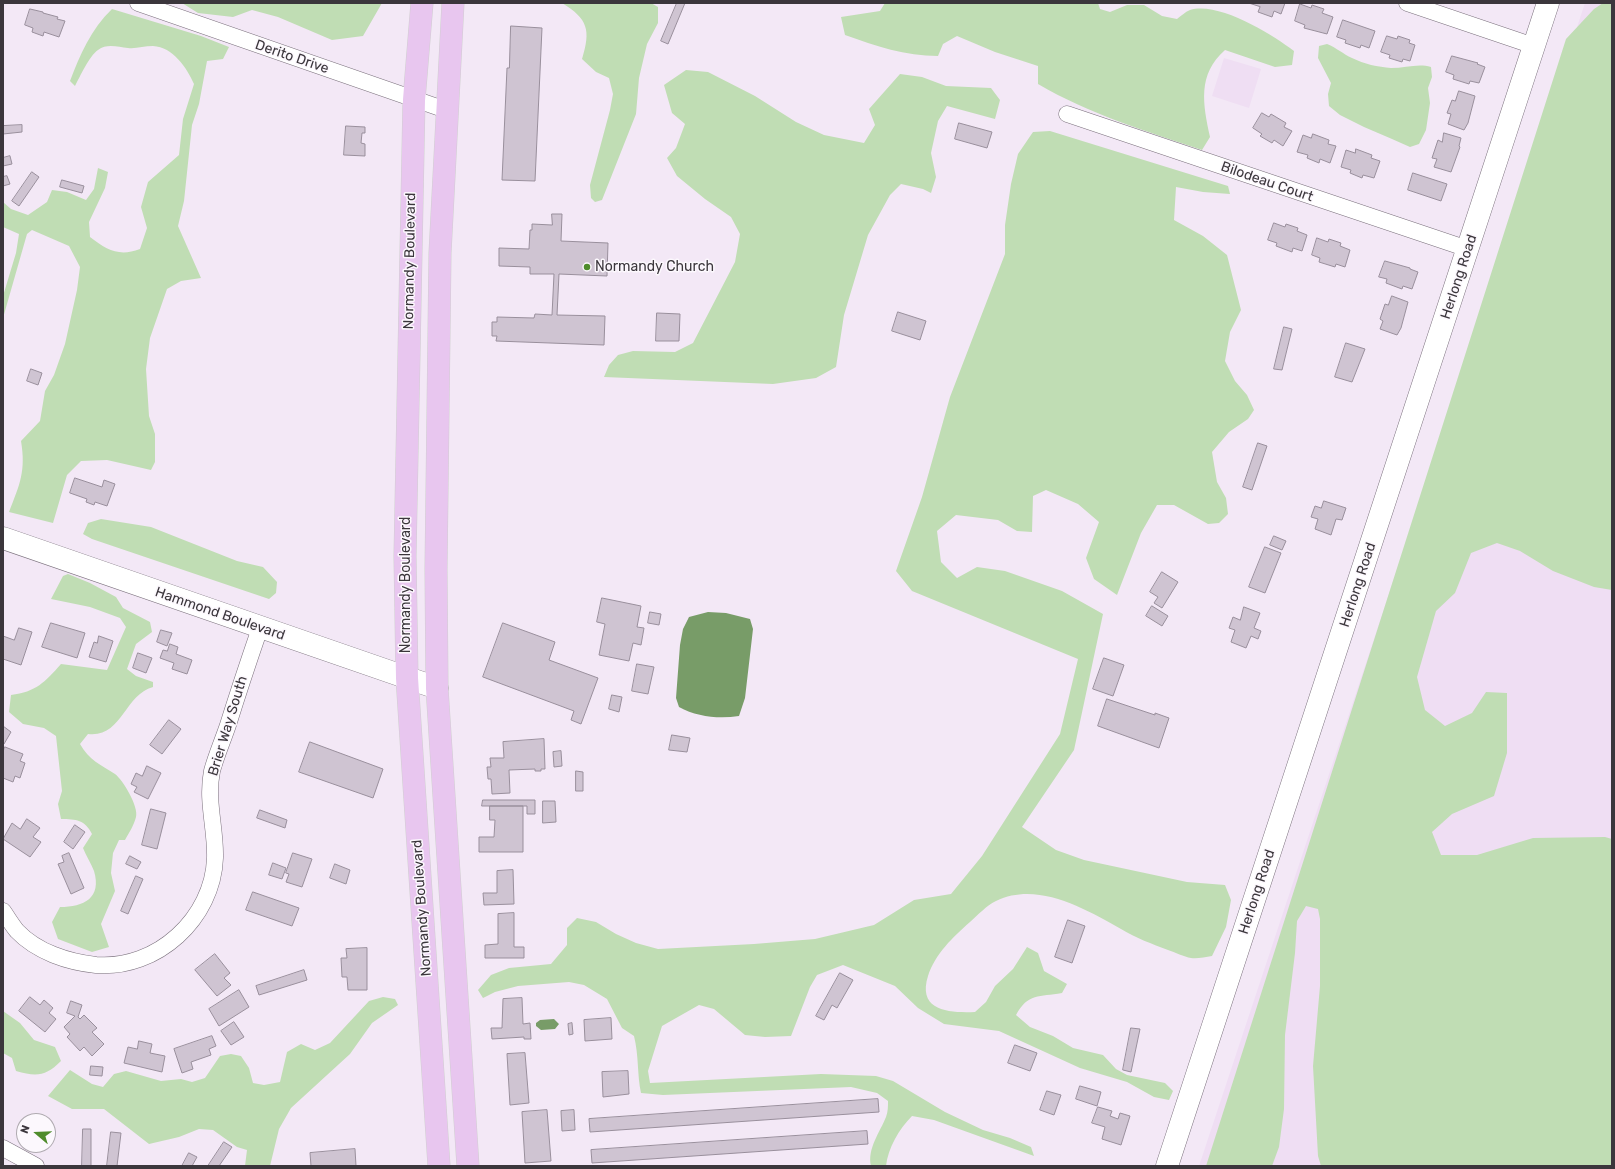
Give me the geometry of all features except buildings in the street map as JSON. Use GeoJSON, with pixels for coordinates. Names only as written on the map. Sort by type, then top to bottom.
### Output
{"type":"FeatureCollection","features":[{"type":"Feature","properties":{"kind":"main road","name":"Normandy Boulevard"},"geometry":{"type":"LineString","coordinates":[[422,3],[414,100],[405,556],[407,678],[439,1166]]}},
{"type":"Feature","properties":{"kind":"main road","name":"Normandy Boulevard"},"geometry":{"type":"LineString","coordinates":[[453,3],[446,110],[440,254],[436,562],[437,688],[468,1166]]}},
{"type":"Feature","properties":{"kind":"main road"},"geometry":{"type":"LineString","coordinates":[[408,397],[438,396]]}},
{"type":"Feature","properties":{"kind":"street","name":"Derito Drive"},"geometry":{"type":"LineString","coordinates":[[138,3],[446,110]]}},
{"type":"Feature","properties":{"kind":"street"},"geometry":{"type":"LineString","coordinates":[[1407,3],[1534,46]]}},
{"type":"Feature","properties":{"kind":"street","name":"Herlong Road"},"geometry":{"type":"LineString","coordinates":[[1167,1166],[1548,3]]}},
{"type":"Feature","properties":{"kind":"street","name":"Bilodeau Court"},"geometry":{"type":"LineString","coordinates":[[1067,114],[1468,250]]}},
{"type":"Feature","properties":{"kind":"street","name":"Hammond Boulevard"},"geometry":{"type":"LineString","coordinates":[[3,538],[437,688]]}},
{"type":"Feature","properties":{"kind":"street","name":"Brier Way South"},"geometry":{"type":"LineString","coordinates":[[3,911],[17,930],[27,939],[58,956],[71,961],[101,965],[118,964],[137,959],[167,946],[193,922],[206,901],[213,880],[215,857],[210,800],[213,770],[260,628]]}},
{"type":"Feature","properties":{"kind":"street"},"geometry":{"type":"LineString","coordinates":[[3,1148],[36,1166]]}},
{"type":"Feature","properties":{"kind":"shaded area"},"geometry":{"type":"Polygon","coordinates":[[[182,3],[382,3],[363,36],[332,40],[278,17],[252,10],[233,17],[198,13],[182,3]]]}},
{"type":"Feature","properties":{"kind":"shaded area"},"geometry":{"type":"Polygon","coordinates":[[[562,3],[651,3],[658,7],[658,23],[647,44],[639,78],[636,114],[602,200],[595,202],[591,198],[590,185],[613,94],[609,78],[596,72],[582,59],[586,40],[585,26],[577,14],[562,3]]]}},
{"type":"Feature","properties":{"kind":"shaded area"},"geometry":{"type":"Polygon","coordinates":[[[885,3],[1098,3],[1100,9],[1110,12],[1127,5],[1144,5],[1162,16],[1177,19],[1190,10],[1202,8],[1215,10],[1259,28],[1294,51],[1292,65],[1275,67],[1225,50],[1216,60],[1206,80],[1204,102],[1210,137],[1202,150],[1139,129],[1057,95],[1038,84],[1038,66],[995,52],[957,36],[943,44],[938,56],[926,56],[902,52],[845,35],[841,17],[880,11],[885,3]]]}},
{"type":"Feature","properties":{"kind":"shaded area"},"geometry":{"type":"Polygon","coordinates":[[[1585,3],[1612,3],[1612,1166],[1199,1166],[1585,3]]]}},
{"type":"Feature","properties":{"kind":"shaded area"},"geometry":{"type":"Polygon","coordinates":[[[1603,3],[1612,3],[1612,590],[1594,587],[1553,571],[1520,551],[1497,543],[1471,553],[1455,593],[1436,611],[1417,677],[1425,710],[1445,726],[1472,713],[1486,692],[1507,693],[1507,753],[1494,796],[1452,814],[1432,832],[1441,855],[1477,855],[1533,838],[1605,837],[1612,839],[1612,1166],[1321,1166],[1318,1156],[1313,1066],[1320,986],[1320,919],[1318,909],[1306,906],[1297,921],[1295,953],[1285,1035],[1284,1109],[1279,1147],[1272,1166],[1206,1166],[1566,39],[1594,9],[1603,3]]]}},
{"type":"Feature","properties":{"kind":"shaded area"},"geometry":{"type":"Polygon","coordinates":[[[112,9],[201,36],[229,47],[223,59],[207,61],[199,104],[192,125],[184,201],[178,226],[201,278],[181,281],[167,289],[150,338],[146,369],[149,416],[155,434],[155,462],[151,470],[107,460],[81,461],[67,475],[53,523],[9,512],[21,477],[23,461],[21,441],[40,421],[45,391],[54,375],[65,344],[77,290],[80,267],[69,246],[32,230],[27,234],[3,318],[3,296],[16,253],[19,234],[3,227],[3,202],[11,209],[28,215],[47,202],[52,190],[67,192],[86,200],[94,189],[98,168],[108,172],[105,188],[89,222],[90,237],[108,249],[114,251],[126,252],[140,249],[147,228],[141,207],[148,182],[179,155],[183,119],[194,84],[183,65],[167,50],[153,46],[131,48],[109,46],[101,48],[95,53],[88,62],[75,86],[70,81],[82,52],[98,25],[112,9]]]}},
{"type":"Feature","properties":{"kind":"shaded area"},"geometry":{"type":"Polygon","coordinates":[[[1327,44],[1366,64],[1391,68],[1417,66],[1431,67],[1432,77],[1428,88],[1430,103],[1426,130],[1419,144],[1410,147],[1340,115],[1329,106],[1328,94],[1331,83],[1318,58],[1319,46],[1327,44]]]}},
{"type":"Feature","properties":{"kind":"shaded area"},"geometry":{"type":"Polygon","coordinates":[[[1224,58],[1261,69],[1249,108],[1212,96],[1224,58]]]}},
{"type":"Feature","properties":{"kind":"shaded area"},"geometry":{"type":"Polygon","coordinates":[[[686,70],[708,72],[755,96],[796,122],[824,135],[864,143],[875,125],[869,109],[900,74],[922,77],[946,86],[991,88],[1000,100],[995,119],[947,106],[938,121],[931,153],[936,177],[931,193],[923,189],[901,184],[890,195],[868,235],[844,315],[836,367],[816,378],[773,384],[604,377],[609,365],[618,355],[633,351],[675,352],[693,343],[735,262],[740,234],[731,217],[705,199],[677,176],[667,158],[676,148],[685,124],[672,113],[664,85],[686,70]]]}},
{"type":"Feature","properties":{"kind":"shaded area"},"geometry":{"type":"Polygon","coordinates":[[[1050,131],[1228,186],[1230,194],[1203,192],[1176,187],[1174,220],[1203,236],[1227,255],[1241,310],[1230,332],[1225,361],[1235,381],[1247,395],[1254,410],[1248,419],[1229,432],[1212,452],[1217,482],[1226,498],[1228,514],[1219,523],[1208,524],[1174,505],[1157,505],[1141,533],[1117,595],[1094,579],[1086,558],[1099,522],[1078,504],[1046,490],[1033,496],[1032,532],[1017,531],[998,520],[956,515],[937,531],[941,562],[957,578],[977,567],[1005,571],[1062,591],[1103,614],[1074,750],[1022,827],[1056,850],[1084,860],[1187,882],[1225,885],[1231,900],[1226,927],[1212,956],[1193,958],[1182,956],[1144,941],[1092,913],[1061,900],[1028,894],[1012,896],[989,905],[957,934],[945,946],[935,960],[928,976],[926,988],[927,997],[931,1003],[938,1008],[955,1012],[975,1012],[986,1002],[995,986],[1013,969],[1027,947],[1038,953],[1044,971],[1067,984],[1062,993],[1030,999],[1020,1008],[1016,1015],[1030,1027],[1053,1036],[1073,1048],[1103,1055],[1116,1069],[1127,1075],[1165,1083],[1173,1091],[1169,1100],[1154,1097],[1127,1082],[1080,1068],[999,1031],[944,1024],[918,1008],[895,986],[843,965],[817,975],[810,987],[791,1036],[765,1037],[745,1035],[714,1009],[699,1005],[662,1026],[648,1071],[650,1083],[821,1074],[876,1076],[893,1081],[945,1112],[983,1130],[1010,1138],[1031,1147],[1034,1156],[934,1120],[912,1116],[895,1139],[889,1152],[886,1166],[871,1166],[870,1160],[872,1147],[886,1117],[888,1109],[888,1101],[877,1093],[851,1087],[663,1095],[641,1093],[634,1036],[622,1028],[607,999],[584,985],[569,982],[518,986],[495,992],[483,998],[478,990],[491,975],[509,968],[551,964],[567,945],[567,928],[577,918],[596,922],[616,934],[636,943],[658,949],[815,939],[874,925],[914,900],[951,894],[982,856],[1060,734],[1078,659],[912,591],[896,571],[922,497],[950,397],[1005,254],[1005,225],[1011,184],[1018,154],[1033,132],[1050,131]]]}},
{"type":"Feature","properties":{"kind":"shaded area"},"geometry":{"type":"Polygon","coordinates":[[[101,519],[151,527],[237,561],[263,567],[277,582],[276,593],[269,599],[92,539],[83,534],[88,523],[101,519]]]}},
{"type":"Feature","properties":{"kind":"shaded area"},"geometry":{"type":"Polygon","coordinates":[[[68,574],[90,583],[116,597],[123,608],[150,622],[152,632],[136,644],[127,669],[136,676],[153,682],[153,687],[143,691],[135,698],[116,723],[99,733],[88,734],[80,744],[91,758],[118,777],[130,794],[136,813],[133,826],[128,835],[125,840],[119,840],[113,853],[111,873],[115,891],[101,924],[109,947],[92,952],[58,939],[52,922],[60,907],[69,907],[83,903],[93,894],[96,880],[94,871],[83,848],[92,834],[80,821],[61,819],[58,804],[62,791],[56,736],[44,728],[23,724],[9,712],[11,695],[20,694],[34,689],[45,681],[61,664],[107,670],[126,627],[120,618],[90,607],[51,599],[63,576],[68,574]]]}},
{"type":"Feature","properties":{"kind":"shaded area"},"geometry":{"type":"Polygon","coordinates":[[[708,612],[726,613],[750,619],[753,629],[745,698],[739,716],[716,717],[693,713],[679,707],[676,698],[680,645],[683,629],[689,617],[708,612]]]}},
{"type":"Feature","properties":{"kind":"shaded area"},"geometry":{"type":"Polygon","coordinates":[[[383,997],[395,999],[398,1005],[372,1023],[350,1054],[291,1108],[279,1129],[270,1166],[245,1166],[247,1150],[237,1147],[213,1130],[199,1129],[179,1137],[149,1144],[104,1109],[72,1109],[48,1096],[70,1070],[92,1084],[103,1087],[114,1074],[126,1071],[161,1081],[181,1079],[192,1082],[205,1078],[220,1056],[231,1054],[241,1056],[249,1068],[253,1083],[264,1085],[280,1082],[287,1052],[301,1044],[315,1050],[330,1043],[369,1001],[383,997]]]}},
{"type":"Feature","properties":{"kind":"shaded area"},"geometry":{"type":"Polygon","coordinates":[[[3,1011],[20,1023],[34,1040],[55,1047],[61,1061],[51,1070],[41,1074],[30,1074],[16,1071],[12,1058],[3,1053],[3,1011]]]}},
{"type":"Feature","properties":{"kind":"shaded area"},"geometry":{"type":"Polygon","coordinates":[[[554,1019],[559,1024],[555,1029],[541,1030],[536,1026],[536,1023],[540,1020],[554,1019]]]}},
{"type":"Feature","properties":{"kind":"place","name":"Normandy Church"},"geometry":{"type":"Point","coordinates":[587,267]}}]}
